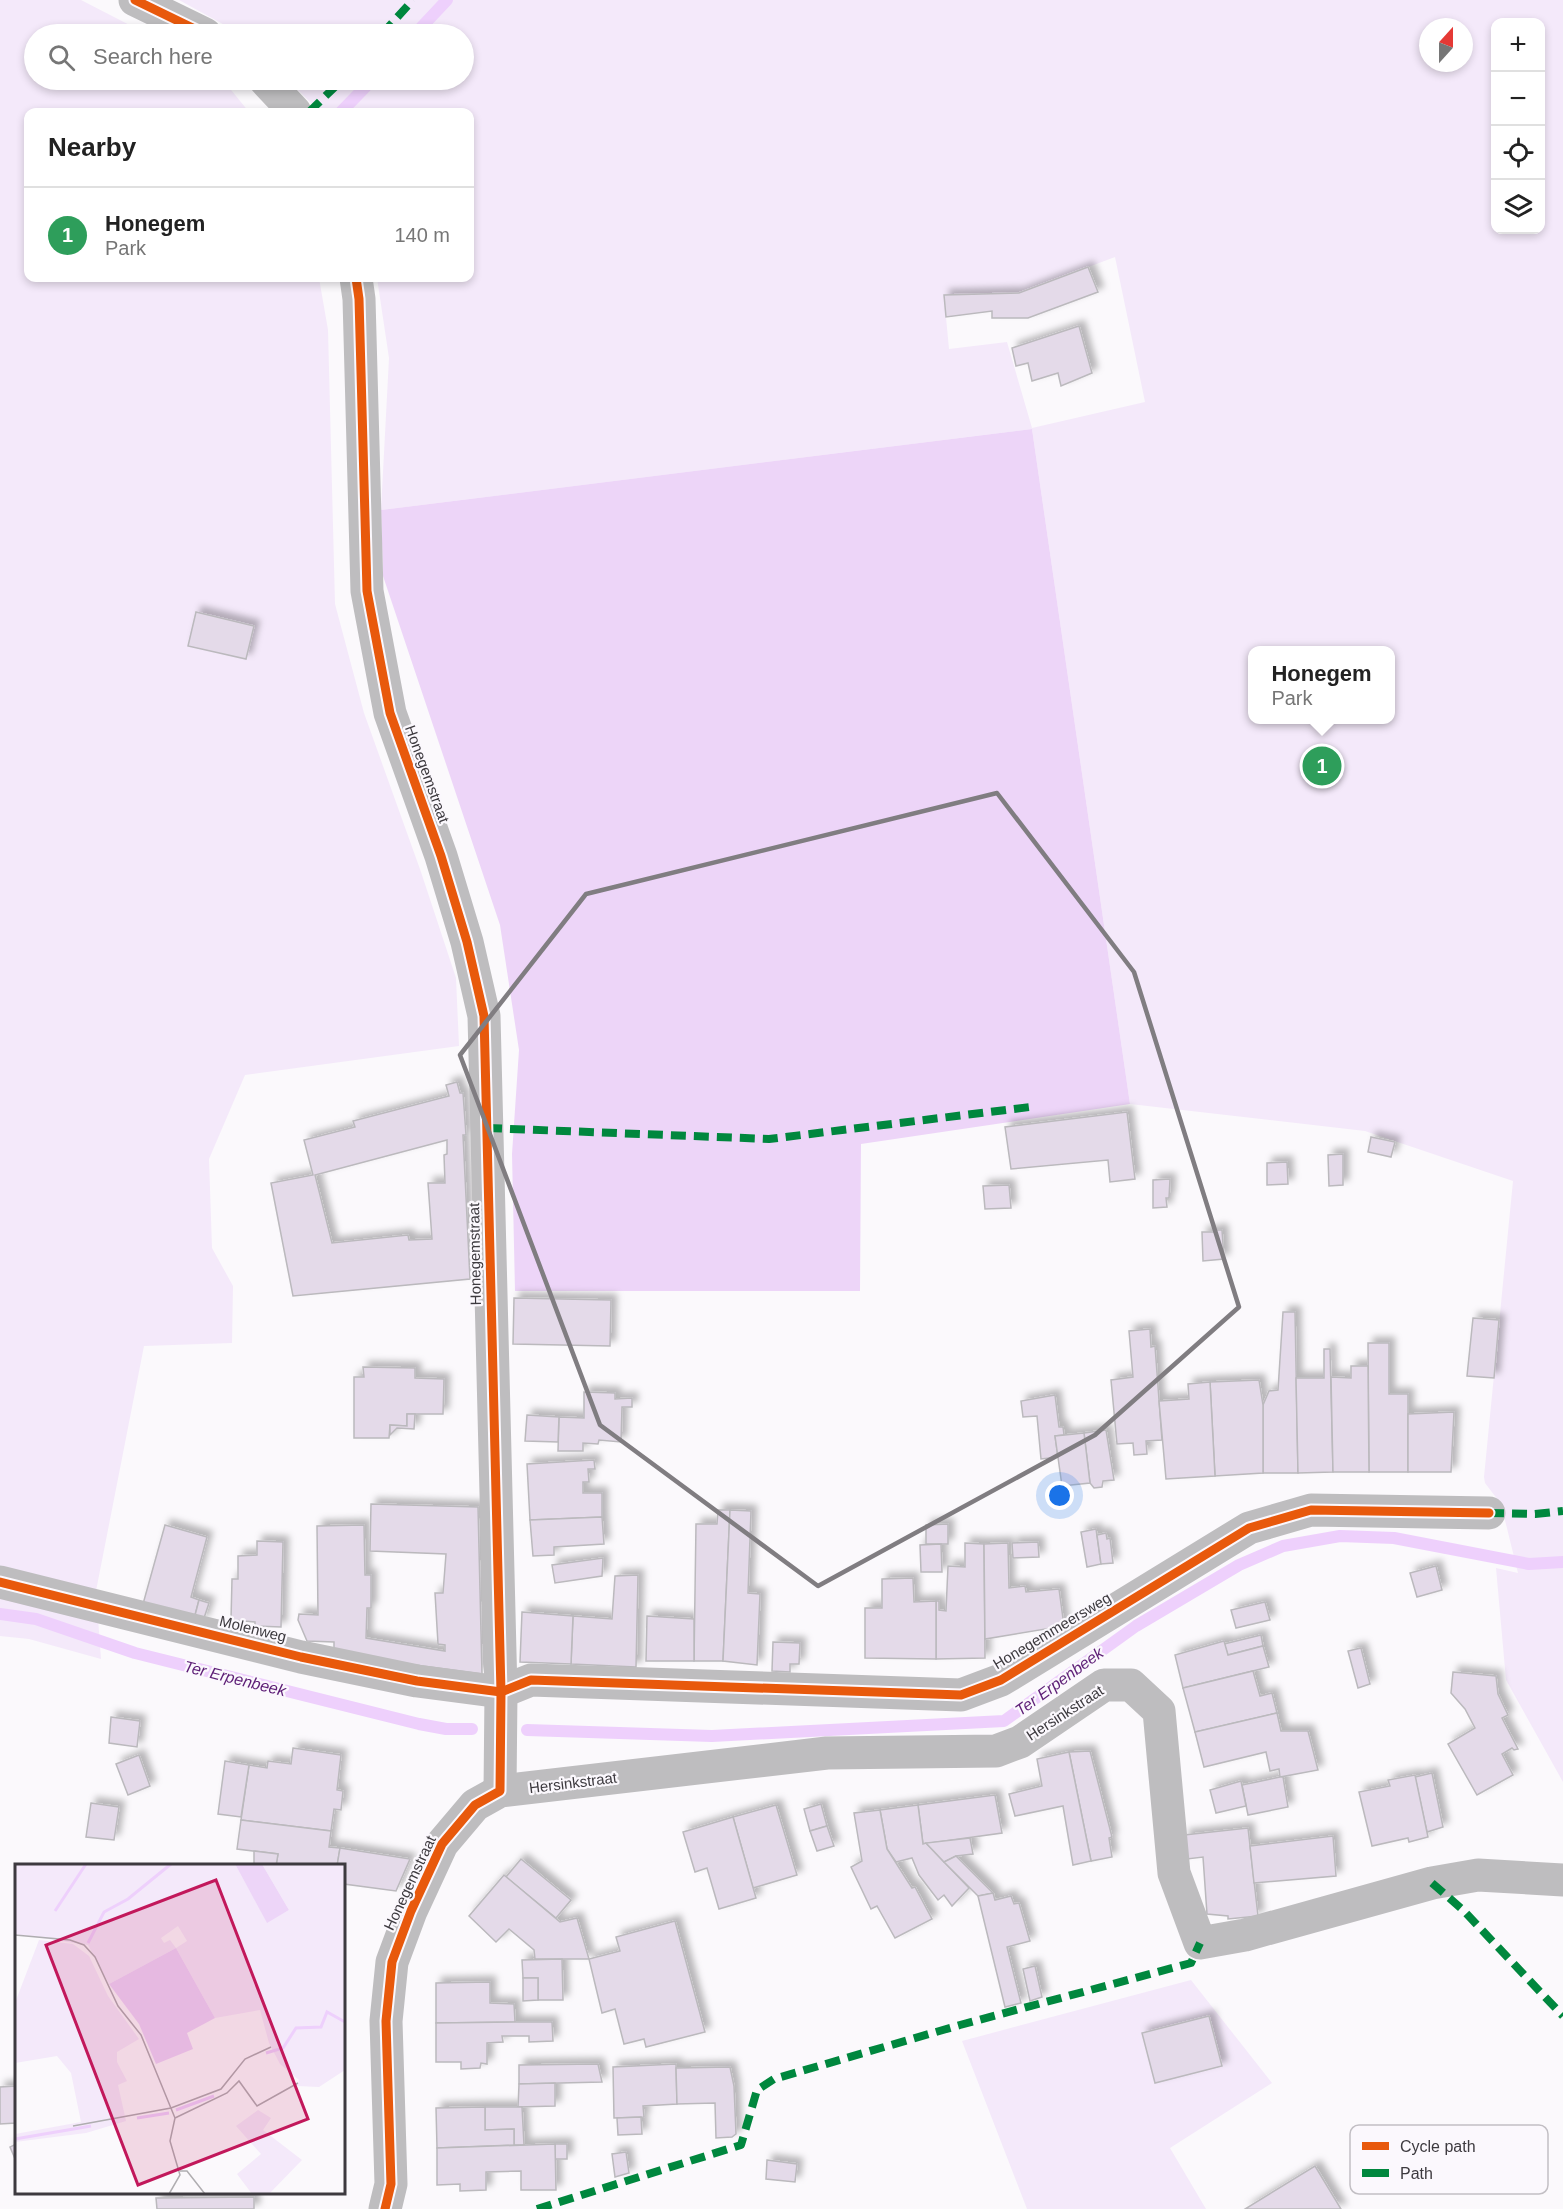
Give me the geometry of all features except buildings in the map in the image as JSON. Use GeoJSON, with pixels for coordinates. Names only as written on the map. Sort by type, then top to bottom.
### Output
{"type":"FeatureCollection","features":[{"type":"Feature","properties":{"kind":"street"},"geometry":{"type":"LineString","coordinates":[[135,0],[184,24]]}},
{"type":"Feature","properties":{"kind":"street"},"geometry":{"type":"LineString","coordinates":[[274,90],[291,108]]}},
{"type":"Feature","properties":{"kind":"street","name":"Honegemstraat"},"geometry":{"type":"LineString","coordinates":[[357,282],[359,299],[367,591],[390,713],[441,856],[467,942],[484,1016],[501,1692],[500,1791],[475,1805],[442,1844],[411,1911],[392,1962],[386,2021],[391,2184],[385,2209]]}},
{"type":"Feature","properties":{"kind":"street","name":"Honegemmeersweg"},"geometry":{"type":"LineString","coordinates":[[501,1692],[531,1680],[961,1695],[1001,1680],[1249,1528],[1311,1510],[1490,1513]]}},
{"type":"Feature","properties":{"kind":"street","name":"Molenweg"},"geometry":{"type":"LineString","coordinates":[[0,1582],[21,1585],[301,1657],[417,1681],[501,1692]]}},
{"type":"Feature","properties":{"kind":"street","name":"Hersinkstraat"},"geometry":{"type":"LineString","coordinates":[[500,1791],[827,1753],[996,1751],[1020,1742],[1104,1685],[1131,1685],[1160,1711],[1174,1873],[1200,1943],[1245,1935],[1432,1883],[1478,1875],[1563,1880]]}},
{"type":"Feature","properties":{"kind":"highlighted area"},"geometry":{"type":"Polygon","coordinates":[[[997,793],[1134,972],[1239,1307],[1095,1435],[818,1586],[600,1425],[460,1055],[586,894],[997,793]]]}},
{"type":"Feature","properties":{"kind":"shaded area"},"geometry":{"type":"Polygon","coordinates":[[[0,0],[81,0],[128,24],[24,24],[24,90],[231,90],[246,108],[24,108],[24,282],[320,282],[328,330],[335,604],[364,713],[456,978],[459,1046],[245,1075],[209,1159],[212,1248],[233,1286],[232,1343],[144,1346],[96,1591],[101,1659],[29,1639],[0,1636],[0,0]]]}},
{"type":"Feature","properties":{"kind":"shaded area"},"geometry":{"type":"Polygon","coordinates":[[[179,0],[1563,0],[1563,1782],[1506,1680],[1496,1568],[1518,1573],[1501,1504],[1485,1483],[1484,1477],[1513,1181],[1365,1131],[1130,1104],[1032,429],[381,510],[389,358],[378,282],[474,282],[474,108],[316,108],[298,90],[474,90],[474,24],[223,24],[179,0]],[[1115,257],[1019,293],[944,296],[949,349],[1007,342],[1032,428],[1145,402],[1115,257]]]}},
{"type":"Feature","properties":{"kind":"shaded area"},"geometry":{"type":"Polygon","coordinates":[[[1032,429],[1130,1104],[861,1144],[860,1291],[515,1291],[512,1154],[519,1050],[500,925],[383,576],[381,510],[1032,429]]]}},
{"type":"Feature","properties":{"kind":"shaded area"},"geometry":{"type":"Polygon","coordinates":[[[1191,1980],[1272,2083],[1170,2148],[1206,2209],[1027,2209],[962,2041],[1191,1980]]]}},
{"type":"Feature","properties":{"kind":"waterway"},"geometry":{"type":"LineString","coordinates":[[424,24],[447,0]]}},
{"type":"Feature","properties":{"kind":"waterway"},"geometry":{"type":"LineString","coordinates":[[345,108],[362,90]]}},
{"type":"Feature","properties":{"kind":"waterway","name":"Ter Erpenbeek"},"geometry":{"type":"LineString","coordinates":[[527,1730],[712,1736],[1004,1721],[1136,1626],[1239,1565],[1283,1546],[1340,1536],[1394,1538],[1529,1564],[1563,1562]]}},
{"type":"Feature","properties":{"kind":"waterway","name":"Ter Erpenbeek"},"geometry":{"type":"LineString","coordinates":[[0,1614],[36,1619],[135,1653],[419,1724],[446,1729],[472,1729]]}},
{"type":"Feature","properties":{"kind":"marked path"},"geometry":{"type":"LineString","coordinates":[[391,24],[413,0]]}},
{"type":"Feature","properties":{"kind":"marked path"},"geometry":{"type":"LineString","coordinates":[[313,108],[332,90]]}},
{"type":"Feature","properties":{"kind":"marked path"},"geometry":{"type":"LineString","coordinates":[[487,1128],[769,1139],[1030,1107]]}},
{"type":"Feature","properties":{"kind":"marked path"},"geometry":{"type":"LineString","coordinates":[[1489,1513],[1535,1514],[1563,1511]]}},
{"type":"Feature","properties":{"kind":"marked path"},"geometry":{"type":"LineString","coordinates":[[1432,1883],[1463,1910],[1563,2016]]}},
{"type":"Feature","properties":{"kind":"marked path"},"geometry":{"type":"LineString","coordinates":[[537,2209],[741,2145],[757,2090],[774,2079],[960,2025],[1191,1963],[1200,1943]]}},
{"type":"Feature","properties":{"kind":"cycle path"},"geometry":{"type":"LineString","coordinates":[[135,0],[184,24]]}},
{"type":"Feature","properties":{"kind":"cycle path"},"geometry":{"type":"LineString","coordinates":[[357,282],[359,299],[367,591],[390,713],[441,856],[467,942],[484,1016],[501,1692],[500,1791],[475,1805],[442,1844],[411,1911],[392,1962],[386,2021],[391,2184],[385,2209]]}},
{"type":"Feature","properties":{"kind":"cycle path"},"geometry":{"type":"LineString","coordinates":[[0,1582],[301,1657],[417,1681],[501,1692],[531,1680],[961,1695],[1001,1680],[1249,1528],[1311,1510],[1489,1513]]}},
{"type":"Feature","properties":{"kind":"place","name":"Honegem"},"geometry":{"type":"Point","coordinates":[1322,766]}}]}
